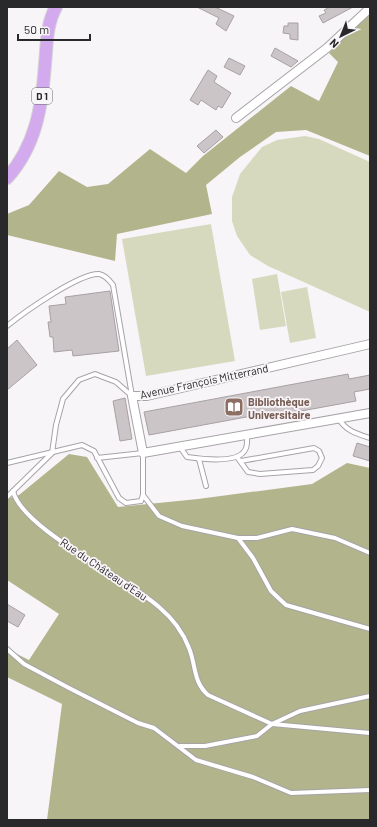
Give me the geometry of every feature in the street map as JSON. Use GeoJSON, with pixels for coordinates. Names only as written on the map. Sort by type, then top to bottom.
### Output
{"type":"FeatureCollection","features":[{"type":"Feature","properties":{"kind":"main road","name":"D 1"},"geometry":{"type":"LineString","coordinates":[[7,178],[25,154],[39,118],[44,81],[48,28],[56,7]]}},
{"type":"Feature","properties":{"kind":"street"},"geometry":{"type":"LineString","coordinates":[[236,118],[327,48],[370,8]]}},
{"type":"Feature","properties":{"kind":"street","name":"Avenue François Mitterrand"},"geometry":{"type":"LineString","coordinates":[[143,453],[132,396],[147,396],[370,344]]}},
{"type":"Feature","properties":{"kind":"street"},"geometry":{"type":"LineString","coordinates":[[143,453],[370,413]]}},
{"type":"Feature","properties":{"kind":"lane"},"geometry":{"type":"LineString","coordinates":[[7,326],[71,283],[99,274],[108,279],[113,285],[132,396]]}},
{"type":"Feature","properties":{"kind":"lane"},"geometry":{"type":"LineString","coordinates":[[7,497],[52,453],[56,425],[63,399],[79,380],[96,374],[116,382],[132,396]]}},
{"type":"Feature","properties":{"kind":"lane"},"geometry":{"type":"LineString","coordinates":[[339,419],[343,426],[352,433],[370,438]]}},
{"type":"Feature","properties":{"kind":"lane"},"geometry":{"type":"LineString","coordinates":[[179,446],[187,457],[199,459],[233,459],[238,457],[246,449],[247,435]]}},
{"type":"Feature","properties":{"kind":"lane"},"geometry":{"type":"LineString","coordinates":[[7,463],[82,445],[94,451],[97,458],[119,498],[126,503],[141,501],[143,495],[143,453],[97,458]]}},
{"type":"Feature","properties":{"kind":"lane"},"geometry":{"type":"LineString","coordinates":[[238,457],[240,461],[248,472],[260,474],[312,470],[318,466],[322,458],[319,451],[314,448],[240,461]]}},
{"type":"Feature","properties":{"kind":"lane"},"geometry":{"type":"LineString","coordinates":[[199,459],[206,486]]}},
{"type":"Feature","properties":{"kind":"lane","name":"Rue du Château d'Eau"},"geometry":{"type":"LineString","coordinates":[[13,491],[15,498],[25,511],[63,543],[131,585],[160,607],[180,630],[190,649],[200,688],[208,695],[272,724],[370,733]]}},
{"type":"Feature","properties":{"kind":"lane"},"geometry":{"type":"LineString","coordinates":[[143,495],[160,516],[182,526],[238,538],[257,538],[292,529],[335,538],[370,553]]}},
{"type":"Feature","properties":{"kind":"lane"},"geometry":{"type":"LineString","coordinates":[[238,538],[253,558],[271,591],[286,605],[370,629]]}},
{"type":"Feature","properties":{"kind":"lane"},"geometry":{"type":"LineString","coordinates":[[7,649],[24,664],[138,723],[154,728],[196,760],[253,778],[291,793],[370,790]]}},
{"type":"Feature","properties":{"kind":"lane"},"geometry":{"type":"LineString","coordinates":[[179,746],[205,746],[238,741],[258,736],[272,724],[300,711],[370,696]]}},
{"type":"Feature","properties":{"kind":"green space"},"geometry":{"type":"Polygon","coordinates":[[[370,12],[370,156],[306,130],[276,132],[240,157],[206,185],[212,214],[117,234],[115,261],[7,235],[7,214],[29,205],[59,171],[87,187],[108,184],[150,149],[186,173],[203,156],[291,86],[319,101],[338,62],[329,53],[370,12]]]}},
{"type":"Feature","properties":{"kind":"green space"},"geometry":{"type":"Polygon","coordinates":[[[305,136],[319,139],[370,162],[370,312],[268,266],[250,255],[237,236],[232,221],[232,197],[240,174],[262,147],[277,140],[305,136]]]}},
{"type":"Feature","properties":{"kind":"green space"},"geometry":{"type":"Polygon","coordinates":[[[211,224],[235,361],[146,376],[122,239],[211,224]]]}},
{"type":"Feature","properties":{"kind":"green space"},"geometry":{"type":"Polygon","coordinates":[[[277,274],[286,326],[260,330],[252,279],[277,274]]]}},
{"type":"Feature","properties":{"kind":"green space"},"geometry":{"type":"Polygon","coordinates":[[[307,287],[316,338],[290,343],[281,292],[307,287]]]}},
{"type":"Feature","properties":{"kind":"green space"},"geometry":{"type":"Polygon","coordinates":[[[69,454],[87,457],[118,507],[198,499],[312,484],[347,463],[370,468],[370,820],[47,820],[62,704],[7,677],[7,649],[29,660],[59,614],[7,580],[7,499],[19,495],[69,454]]]}},
{"type":"Feature","properties":{"kind":"building"},"geometry":{"type":"Polygon","coordinates":[[[197,7],[215,7],[234,16],[226,31],[216,24],[219,18],[197,7]]]}},
{"type":"Feature","properties":{"kind":"building"},"geometry":{"type":"Polygon","coordinates":[[[330,7],[353,7],[323,23],[319,16],[326,13],[324,10],[330,7]]]}},
{"type":"Feature","properties":{"kind":"building"},"geometry":{"type":"Polygon","coordinates":[[[288,23],[298,23],[298,40],[290,39],[290,34],[283,33],[284,26],[288,26],[288,23]]]}},
{"type":"Feature","properties":{"kind":"building"},"geometry":{"type":"Polygon","coordinates":[[[275,48],[298,61],[291,67],[271,56],[275,48]]]}},
{"type":"Feature","properties":{"kind":"building"},"geometry":{"type":"Polygon","coordinates":[[[229,58],[245,66],[240,75],[224,67],[229,58]]]}},
{"type":"Feature","properties":{"kind":"building"},"geometry":{"type":"Polygon","coordinates":[[[208,70],[217,76],[214,82],[231,93],[222,108],[218,106],[216,110],[201,100],[198,105],[190,100],[208,70]]]}},
{"type":"Feature","properties":{"kind":"building"},"geometry":{"type":"Polygon","coordinates":[[[216,130],[223,137],[204,153],[197,146],[216,130]]]}},
{"type":"Feature","properties":{"kind":"building"},"geometry":{"type":"Polygon","coordinates":[[[110,291],[119,351],[73,356],[72,350],[54,352],[53,337],[50,337],[48,322],[51,322],[49,306],[66,304],[65,297],[110,291]]]}},
{"type":"Feature","properties":{"kind":"building"},"geometry":{"type":"Polygon","coordinates":[[[17,340],[37,365],[7,390],[7,349],[17,340]]]}},
{"type":"Feature","properties":{"kind":"building"},"geometry":{"type":"Polygon","coordinates":[[[348,374],[349,379],[370,375],[370,389],[354,392],[356,401],[274,416],[273,413],[268,413],[149,435],[144,412],[348,374]]]}},
{"type":"Feature","properties":{"kind":"building"},"geometry":{"type":"Polygon","coordinates":[[[125,398],[132,439],[120,441],[113,401],[125,398]]]}},
{"type":"Feature","properties":{"kind":"building"},"geometry":{"type":"Polygon","coordinates":[[[357,443],[370,447],[370,461],[353,456],[357,443]]]}},
{"type":"Feature","properties":{"kind":"building"},"geometry":{"type":"Polygon","coordinates":[[[7,604],[25,615],[18,627],[7,621],[7,604]]]}},
{"type":"Feature","properties":{"kind":"place","name":"Bibliothèque Universitaire"},"geometry":{"type":"Point","coordinates":[234,407]}}]}
